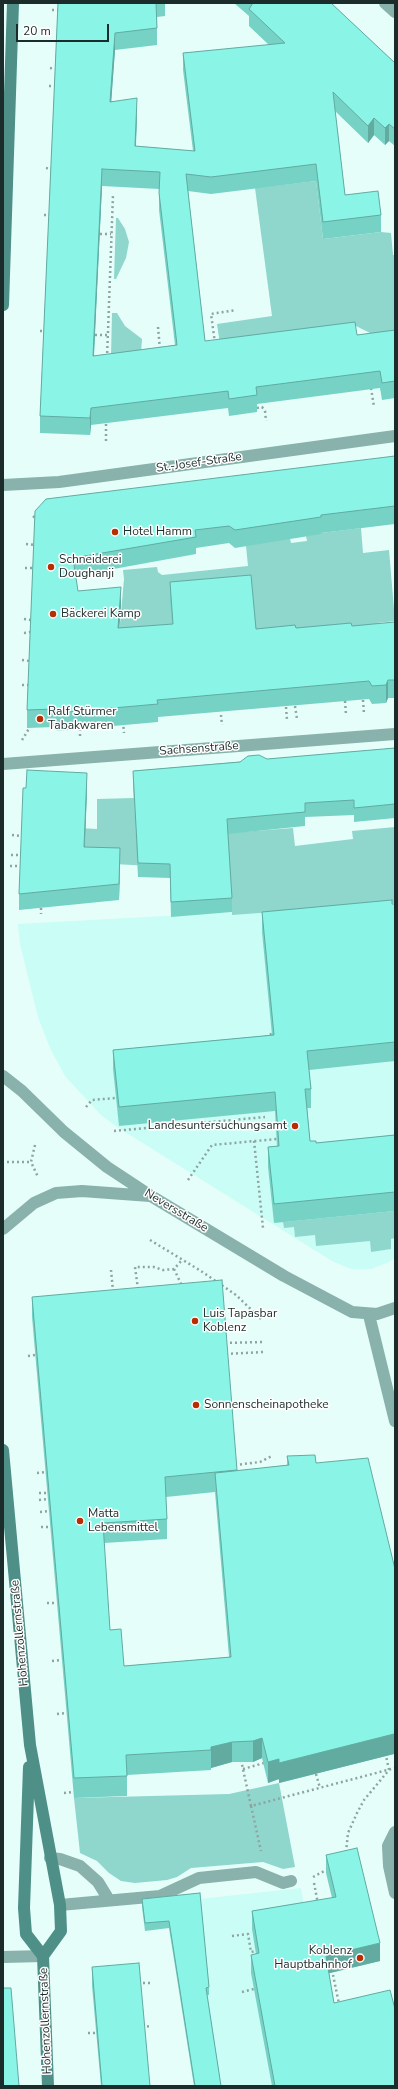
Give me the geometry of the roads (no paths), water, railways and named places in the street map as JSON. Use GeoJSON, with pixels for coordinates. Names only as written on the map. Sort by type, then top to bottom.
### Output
{"type":"FeatureCollection","features":[{"type":"Feature","properties":{"kind":"street"},"geometry":{"type":"LineString","coordinates":[[3,305],[13,3]]}},
{"type":"Feature","properties":{"kind":"street"},"geometry":{"type":"LineString","coordinates":[[385,3],[395,12]]}},
{"type":"Feature","properties":{"kind":"street","name":"St.-Josef-Straße"},"geometry":{"type":"LineString","coordinates":[[3,485],[59,482],[395,436]]}},
{"type":"Feature","properties":{"kind":"street","name":"Sachsenstraße"},"geometry":{"type":"LineString","coordinates":[[3,764],[395,734]]}},
{"type":"Feature","properties":{"kind":"street","name":"Neversstraße"},"geometry":{"type":"LineString","coordinates":[[3,1076],[22,1091],[79,1144],[107,1167],[151,1196],[342,1308],[369,1315]]}},
{"type":"Feature","properties":{"kind":"street"},"geometry":{"type":"LineString","coordinates":[[3,1229],[34,1203],[56,1193],[82,1191],[151,1196]]}},
{"type":"Feature","properties":{"kind":"street"},"geometry":{"type":"LineString","coordinates":[[395,1308],[369,1315],[395,1421]]}},
{"type":"Feature","properties":{"kind":"street","name":"Hohenzollernstraße"},"geometry":{"type":"LineString","coordinates":[[3,1450],[30,1745],[60,1905],[61,1931],[43,1956]]}},
{"type":"Feature","properties":{"kind":"street","name":"Hohenzollernstraße"},"geometry":{"type":"LineString","coordinates":[[30,1745],[24,1908],[26,1934],[43,1956],[48,2086]]}},
{"type":"Feature","properties":{"kind":"street"},"geometry":{"type":"LineString","coordinates":[[395,1832],[388,1846],[389,1866],[395,1893]]}},
{"type":"Feature","properties":{"kind":"street"},"geometry":{"type":"LineString","coordinates":[[50,1858],[60,1859],[80,1866],[98,1882],[109,1900]]}},
{"type":"Feature","properties":{"kind":"street"},"geometry":{"type":"LineString","coordinates":[[60,1905],[160,1896],[199,1878],[256,1872],[283,1883],[291,1881]]}},
{"type":"Feature","properties":{"kind":"street"},"geometry":{"type":"LineString","coordinates":[[3,1958],[43,1956]]}},
{"type":"Feature","properties":{"kind":"place","name":"Hotel Hamm"},"geometry":{"type":"Point","coordinates":[115,532]}},
{"type":"Feature","properties":{"kind":"place","name":"Schneiderei Doughanji"},"geometry":{"type":"Point","coordinates":[51,567]}},
{"type":"Feature","properties":{"kind":"place","name":"Bäckerei Kamp"},"geometry":{"type":"Point","coordinates":[53,614]}},
{"type":"Feature","properties":{"kind":"place","name":"Ralf Stürmer Tabakwaren"},"geometry":{"type":"Point","coordinates":[40,719]}},
{"type":"Feature","properties":{"kind":"place","name":"Landesuntersuchungsamt"},"geometry":{"type":"Point","coordinates":[295,1126]}},
{"type":"Feature","properties":{"kind":"place","name":"Luis Tapasbar Koblenz"},"geometry":{"type":"Point","coordinates":[195,1321]}},
{"type":"Feature","properties":{"kind":"place","name":"Sonnenscheinapotheke"},"geometry":{"type":"Point","coordinates":[196,1405]}},
{"type":"Feature","properties":{"kind":"place","name":"Matta Lebensmittel"},"geometry":{"type":"Point","coordinates":[80,1521]}},
{"type":"Feature","properties":{"kind":"place","name":"Koblenz Hauptbahnhof"},"geometry":{"type":"Point","coordinates":[360,1958]}}]}
